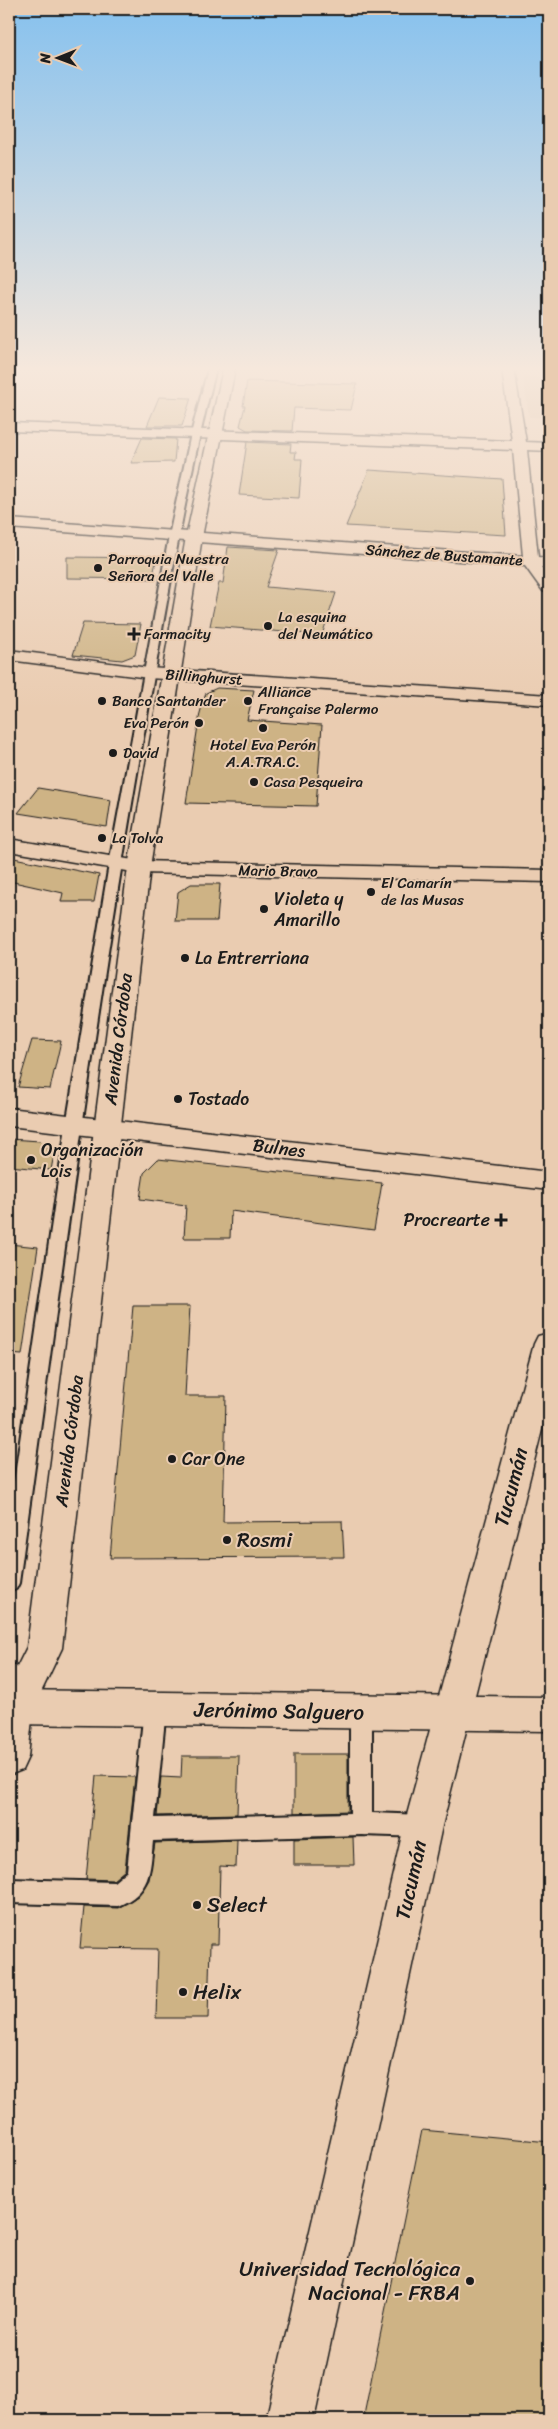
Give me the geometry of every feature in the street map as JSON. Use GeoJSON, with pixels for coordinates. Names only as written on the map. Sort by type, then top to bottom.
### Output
{"type":"FeatureCollection","features":[{"type":"Feature","properties":{"kind":"street","name":"Avenida Córdoba"},"geometry":{"type":"LineString","coordinates":[[9,1757],[12,1707],[44,1648],[139,867],[205,482]]}},
{"type":"Feature","properties":{"kind":"street"},"geometry":{"type":"LineString","coordinates":[[523,482],[531,562],[535,571],[549,588]]}},
{"type":"Feature","properties":{"kind":"street","name":"Sánchez de Bustamante"},"geometry":{"type":"LineString","coordinates":[[9,524],[549,563]]}},
{"type":"Feature","properties":{"kind":"street","name":"Billinghurst"},"geometry":{"type":"LineString","coordinates":[[9,655],[171,675],[549,700]]}},
{"type":"Feature","properties":{"kind":"street","name":"Mario Bravo"},"geometry":{"type":"LineString","coordinates":[[9,845],[139,867],[549,876]]}},
{"type":"Feature","properties":{"kind":"street","name":"Bulnes"},"geometry":{"type":"LineString","coordinates":[[9,1117],[74,1126],[107,1127],[549,1181]]}},
{"type":"Feature","properties":{"kind":"street","name":"Tucumán"},"geometry":{"type":"LineString","coordinates":[[290,2420],[422,1826],[549,1344]]}},
{"type":"Feature","properties":{"kind":"street","name":"Jerónimo Salguero"},"geometry":{"type":"LineString","coordinates":[[12,1707],[549,1714]]}},
{"type":"Feature","properties":{"kind":"lane","name":"Avenida Córdoba"},"geometry":{"type":"LineString","coordinates":[[9,1583],[74,1126],[115,864],[185,482]]}},
{"type":"Feature","properties":{"kind":"lane","name":"Avenida Córdoba"},"geometry":{"type":"LineString","coordinates":[[9,1673],[12,1707]]}},
{"type":"Feature","properties":{"kind":"lane"},"geometry":{"type":"LineString","coordinates":[[9,1891],[118,1894],[138,1877],[155,1709]]}},
{"type":"Feature","properties":{"kind":"lane"},"geometry":{"type":"LineString","coordinates":[[361,1712],[361,1824]]}},
{"type":"Feature","properties":{"kind":"lane"},"geometry":{"type":"LineString","coordinates":[[142,1830],[361,1824],[422,1826]]}},
{"type":"Feature","properties":{"kind":"building"},"geometry":{"type":"Polygon","coordinates":[[[241,482],[300,482],[299,498],[239,495],[241,482]]]}},
{"type":"Feature","properties":{"kind":"building"},"geometry":{"type":"Polygon","coordinates":[[[364,482],[502,482],[506,535],[346,526],[364,482]]]}},
{"type":"Feature","properties":{"kind":"building"},"geometry":{"type":"Polygon","coordinates":[[[228,547],[279,550],[266,587],[336,593],[322,635],[210,626],[219,583],[223,583],[228,547]]]}},
{"type":"Feature","properties":{"kind":"building","name":"Parroquia Nuestra Señora del Valle"},"geometry":{"type":"Polygon","coordinates":[[[67,557],[157,558],[152,579],[67,578],[67,557]]]}},
{"type":"Feature","properties":{"kind":"building"},"geometry":{"type":"Polygon","coordinates":[[[83,623],[141,624],[135,655],[122,660],[73,655],[83,623]]]}},
{"type":"Feature","properties":{"kind":"building"},"geometry":{"type":"Polygon","coordinates":[[[217,688],[254,690],[247,720],[322,725],[316,806],[186,803],[200,713],[206,693],[217,688]]]}},
{"type":"Feature","properties":{"kind":"building"},"geometry":{"type":"Polygon","coordinates":[[[38,788],[111,800],[107,827],[18,813],[38,788]]]}},
{"type":"Feature","properties":{"kind":"building"},"geometry":{"type":"Polygon","coordinates":[[[9,857],[99,875],[94,902],[61,902],[63,893],[9,881],[9,857]]]}},
{"type":"Feature","properties":{"kind":"building"},"geometry":{"type":"Polygon","coordinates":[[[191,884],[220,884],[217,921],[175,921],[178,892],[191,884]]]}},
{"type":"Feature","properties":{"kind":"building"},"geometry":{"type":"Polygon","coordinates":[[[32,1040],[61,1041],[50,1089],[18,1087],[32,1040]]]}},
{"type":"Feature","properties":{"kind":"building","name":"Organización Lois"},"geometry":{"type":"Polygon","coordinates":[[[9,1139],[40,1141],[54,1154],[51,1170],[9,1166],[9,1139]]]}},
{"type":"Feature","properties":{"kind":"building"},"geometry":{"type":"Polygon","coordinates":[[[158,1159],[382,1183],[374,1230],[231,1211],[230,1238],[184,1238],[186,1205],[140,1199],[144,1173],[158,1159]]]}},
{"type":"Feature","properties":{"kind":"building"},"geometry":{"type":"Polygon","coordinates":[[[9,1244],[38,1247],[22,1355],[9,1354],[9,1244]]]}},
{"type":"Feature","properties":{"kind":"building","name":"Car One"},"geometry":{"type":"Polygon","coordinates":[[[133,1306],[190,1306],[185,1396],[226,1396],[223,1522],[342,1521],[344,1557],[110,1558],[133,1306]]]}},
{"type":"Feature","properties":{"kind":"building"},"geometry":{"type":"Polygon","coordinates":[[[294,1754],[348,1754],[348,1811],[294,1813],[294,1754]]]}},
{"type":"Feature","properties":{"kind":"building"},"geometry":{"type":"Polygon","coordinates":[[[182,1756],[239,1756],[237,1814],[157,1816],[161,1777],[181,1778],[182,1756]]]}},
{"type":"Feature","properties":{"kind":"building"},"geometry":{"type":"Polygon","coordinates":[[[96,1776],[135,1777],[125,1870],[113,1880],[86,1879],[96,1776]]]}},
{"type":"Feature","properties":{"kind":"building"},"geometry":{"type":"Polygon","coordinates":[[[353,1837],[354,1865],[294,1865],[294,1839],[353,1837]]]}},
{"type":"Feature","properties":{"kind":"building"},"geometry":{"type":"Polygon","coordinates":[[[237,1840],[236,1867],[220,1866],[218,1944],[210,1944],[208,2018],[156,2018],[158,1949],[80,1948],[84,1907],[118,1908],[138,1896],[149,1880],[155,1843],[237,1840]]]}},
{"type":"Feature","properties":{"kind":"building","name":"Universidad Tecnológica Nacional - FRBA"},"geometry":{"type":"Polygon","coordinates":[[[422,2130],[549,2142],[549,2420],[363,2420],[422,2130]]]}},
{"type":"Feature","properties":{"kind":"place","name":"Parroquia Nuestra Señora del Valle"},"geometry":{"type":"Point","coordinates":[98,568]}},
{"type":"Feature","properties":{"kind":"place","name":"La esquina del Neumático"},"geometry":{"type":"Point","coordinates":[268,626]}},
{"type":"Feature","properties":{"kind":"place","name":"Farmacity"},"geometry":{"type":"Point","coordinates":[134,634]}},
{"type":"Feature","properties":{"kind":"place","name":"Banco Santander"},"geometry":{"type":"Point","coordinates":[102,701]}},
{"type":"Feature","properties":{"kind":"place","name":"Alliance Française Palermo"},"geometry":{"type":"Point","coordinates":[248,701]}},
{"type":"Feature","properties":{"kind":"place","name":"Eva Perón"},"geometry":{"type":"Point","coordinates":[199,723]}},
{"type":"Feature","properties":{"kind":"place","name":"Hotel Eva Perón A.A.TRA.C."},"geometry":{"type":"Point","coordinates":[263,728]}},
{"type":"Feature","properties":{"kind":"place","name":"David"},"geometry":{"type":"Point","coordinates":[113,753]}},
{"type":"Feature","properties":{"kind":"place","name":"Casa Pesqueira"},"geometry":{"type":"Point","coordinates":[254,782]}},
{"type":"Feature","properties":{"kind":"place","name":"La Tolva"},"geometry":{"type":"Point","coordinates":[102,838]}},
{"type":"Feature","properties":{"kind":"place","name":"El Camarín de las Musas"},"geometry":{"type":"Point","coordinates":[371,892]}},
{"type":"Feature","properties":{"kind":"place","name":"Violeta y Amarillo"},"geometry":{"type":"Point","coordinates":[264,909]}},
{"type":"Feature","properties":{"kind":"place","name":"La Entrerriana"},"geometry":{"type":"Point","coordinates":[185,958]}},
{"type":"Feature","properties":{"kind":"place","name":"Tostado"},"geometry":{"type":"Point","coordinates":[178,1099]}},
{"type":"Feature","properties":{"kind":"place","name":"Organización Lois"},"geometry":{"type":"Point","coordinates":[31,1160]}},
{"type":"Feature","properties":{"kind":"place","name":"Procrearte"},"geometry":{"type":"Point","coordinates":[501,1220]}},
{"type":"Feature","properties":{"kind":"place","name":"Car One"},"geometry":{"type":"Point","coordinates":[172,1459]}},
{"type":"Feature","properties":{"kind":"place","name":"Rosmi"},"geometry":{"type":"Point","coordinates":[227,1540]}},
{"type":"Feature","properties":{"kind":"place","name":"Select"},"geometry":{"type":"Point","coordinates":[197,1905]}},
{"type":"Feature","properties":{"kind":"place","name":"Helix"},"geometry":{"type":"Point","coordinates":[183,1992]}},
{"type":"Feature","properties":{"kind":"place","name":"Universidad Tecnológica Nacional - FRBA"},"geometry":{"type":"Point","coordinates":[470,2281]}}]}
